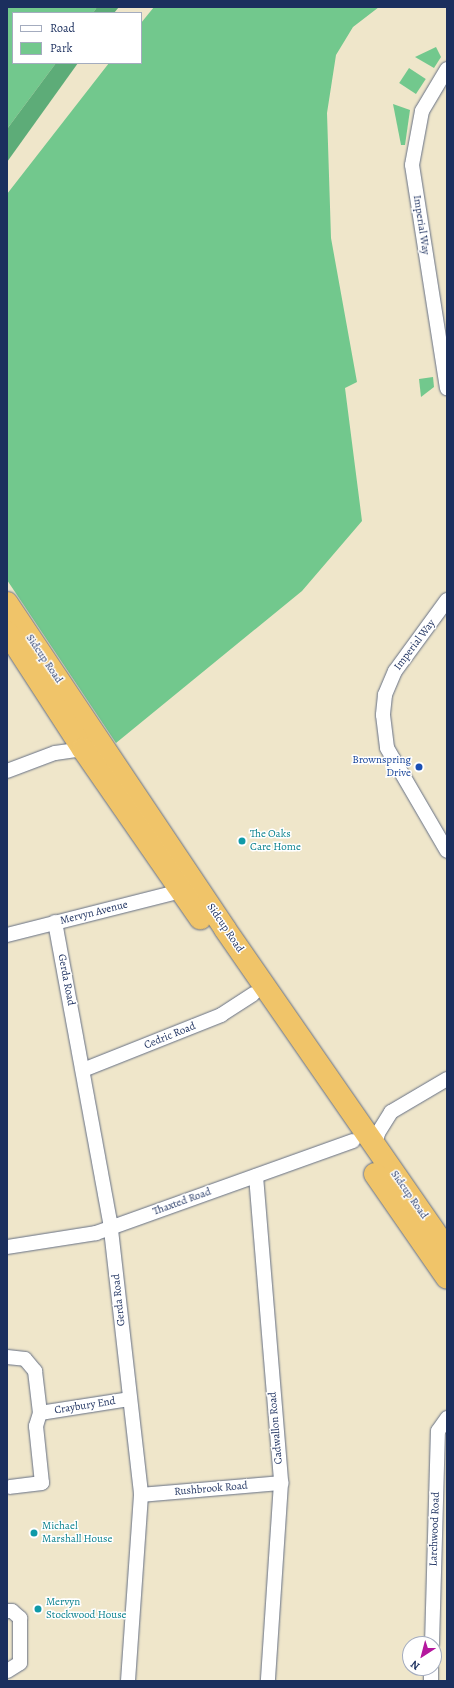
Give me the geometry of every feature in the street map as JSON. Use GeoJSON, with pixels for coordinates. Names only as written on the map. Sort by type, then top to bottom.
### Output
{"type":"FeatureCollection","features":[{"type":"Feature","properties":{"kind":"highway","name":"Sidcup Road"},"geometry":{"type":"LineString","coordinates":[[7,603],[447,1250]]}},
{"type":"Feature","properties":{"kind":"highway","name":"Sidcup Road"},"geometry":{"type":"LineString","coordinates":[[7,632],[83,749],[447,1278]]}},
{"type":"Feature","properties":{"kind":"street","name":"Imperial Way"},"geometry":{"type":"LineString","coordinates":[[447,69],[422,112],[412,165],[447,388]]}},
{"type":"Feature","properties":{"kind":"street","name":"Imperial Way"},"geometry":{"type":"LineString","coordinates":[[446,845],[387,748],[383,715],[385,695],[395,671],[447,600]]}},
{"type":"Feature","properties":{"kind":"street"},"geometry":{"type":"LineString","coordinates":[[55,753],[67,739],[70,728]]}},
{"type":"Feature","properties":{"kind":"street"},"geometry":{"type":"LineString","coordinates":[[7,771],[55,753],[83,749]]}},
{"type":"Feature","properties":{"kind":"street","name":"Mervyn Avenue"},"geometry":{"type":"LineString","coordinates":[[7,935],[181,891]]}},
{"type":"Feature","properties":{"kind":"street","name":"Gerda Road"},"geometry":{"type":"LineString","coordinates":[[55,922],[83,1070],[110,1228],[141,1495],[128,1681]]}},
{"type":"Feature","properties":{"kind":"street","name":"Cedric Road"},"geometry":{"type":"LineString","coordinates":[[83,1070],[221,1015],[252,994]]}},
{"type":"Feature","properties":{"kind":"street"},"geometry":{"type":"LineString","coordinates":[[375,1146],[378,1132],[391,1112],[447,1079]]}},
{"type":"Feature","properties":{"kind":"street","name":"Thaxted Road"},"geometry":{"type":"LineString","coordinates":[[7,1247],[96,1233],[353,1142]]}},
{"type":"Feature","properties":{"kind":"street","name":"Cadwallon Road"},"geometry":{"type":"LineString","coordinates":[[256,1176],[281,1483],[268,1681]]}},
{"type":"Feature","properties":{"kind":"street","name":"Craybury End"},"geometry":{"type":"LineString","coordinates":[[7,1357],[17,1356],[32,1364],[35,1371],[40,1413],[36,1426],[42,1483],[10,1487]]}},
{"type":"Feature","properties":{"kind":"street","name":"Craybury End"},"geometry":{"type":"LineString","coordinates":[[40,1413],[130,1399]]}},
{"type":"Feature","properties":{"kind":"street","name":"Larchwood Road"},"geometry":{"type":"LineString","coordinates":[[432,1636],[438,1431],[447,1418]]}},
{"type":"Feature","properties":{"kind":"street","name":"Rushbrook Road"},"geometry":{"type":"LineString","coordinates":[[141,1495],[281,1483]]}},
{"type":"Feature","properties":{"kind":"street"},"geometry":{"type":"LineString","coordinates":[[7,1611],[12,1611],[20,1618],[20,1663],[7,1671]]}},
{"type":"Feature","properties":{"kind":"green space"},"geometry":{"type":"Polygon","coordinates":[[[7,7],[97,7],[94,12],[12,12],[12,64],[55,64],[7,129],[7,7]]]}},
{"type":"Feature","properties":{"kind":"green space"},"geometry":{"type":"Polygon","coordinates":[[[97,7],[119,7],[115,12],[94,12],[97,7]]]}},
{"type":"Feature","properties":{"kind":"green space"},"geometry":{"type":"Polygon","coordinates":[[[154,7],[379,7],[353,27],[336,55],[327,113],[331,238],[357,382],[345,388],[362,521],[302,591],[116,743],[7,580],[7,194],[108,64],[142,64],[142,22],[154,7]]]}},
{"type":"Feature","properties":{"kind":"green space"},"geometry":{"type":"Polygon","coordinates":[[[436,47],[441,57],[434,68],[415,57],[436,47]]]}},
{"type":"Feature","properties":{"kind":"green space"},"geometry":{"type":"Polygon","coordinates":[[[55,64],[77,64],[7,162],[7,129],[55,64]]]}},
{"type":"Feature","properties":{"kind":"green space"},"geometry":{"type":"Polygon","coordinates":[[[409,68],[426,79],[416,94],[399,83],[409,68]]]}},
{"type":"Feature","properties":{"kind":"green space"},"geometry":{"type":"Polygon","coordinates":[[[393,104],[410,110],[405,145],[401,145],[393,104]]]}},
{"type":"Feature","properties":{"kind":"green space"},"geometry":{"type":"Polygon","coordinates":[[[433,377],[434,387],[421,397],[419,379],[433,377]]]}},
{"type":"Feature","properties":{"kind":"place","name":"Brownspring Drive"},"geometry":{"type":"Point","coordinates":[419,767]}},
{"type":"Feature","properties":{"kind":"place","name":"The Oaks Care Home"},"geometry":{"type":"Point","coordinates":[242,841]}},
{"type":"Feature","properties":{"kind":"place","name":"Michael Marshall House"},"geometry":{"type":"Point","coordinates":[34,1533]}},
{"type":"Feature","properties":{"kind":"place","name":"Mervyn Stockwood House"},"geometry":{"type":"Point","coordinates":[38,1609]}}]}
